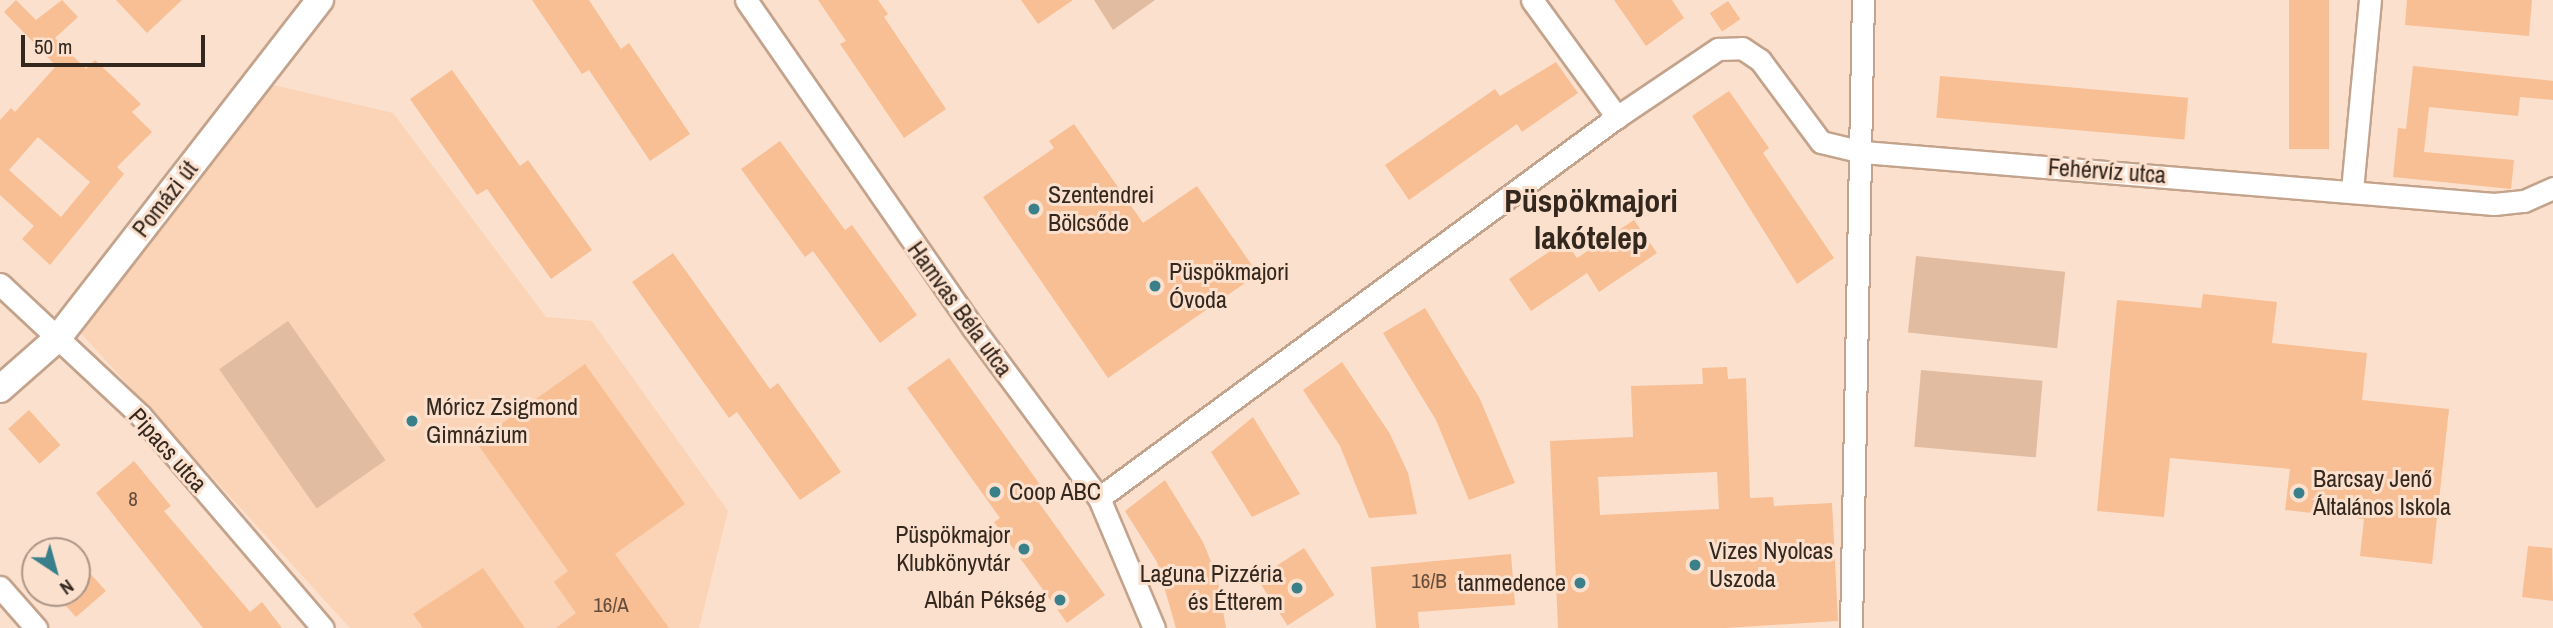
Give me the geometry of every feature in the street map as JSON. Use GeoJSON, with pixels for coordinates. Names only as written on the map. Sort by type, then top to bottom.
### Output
{"type":"FeatureCollection","features":[{"type":"Feature","properties":{"kind":"street","name":"Pomázi út"},"geometry":{"type":"LineString","coordinates":[[0,388],[57,339],[320,0]]}},
{"type":"Feature","properties":{"kind":"street","name":"Hamvas Béla utca"},"geometry":{"type":"LineString","coordinates":[[746,0],[973,328],[1099,498],[1154,628]]}},
{"type":"Feature","properties":{"kind":"street"},"geometry":{"type":"LineString","coordinates":[[1532,0],[1617,117]]}},
{"type":"Feature","properties":{"kind":"street"},"geometry":{"type":"LineString","coordinates":[[1851,628],[1863,152],[1863,0]]}},
{"type":"Feature","properties":{"kind":"street"},"geometry":{"type":"LineString","coordinates":[[2352,190],[2370,0]]}},
{"type":"Feature","properties":{"kind":"street","name":"Fehérvíz utca"},"geometry":{"type":"LineString","coordinates":[[1099,498],[1617,117],[1718,49],[1742,48],[1760,60],[1821,142],[1863,152],[2352,190],[2494,204],[2524,201],[2553,188]]}},
{"type":"Feature","properties":{"kind":"street","name":"Pipacs utca"},"geometry":{"type":"LineString","coordinates":[[0,284],[141,416],[323,628]]}},
{"type":"Feature","properties":{"kind":"street"},"geometry":{"type":"LineString","coordinates":[[0,587],[36,628]]}},
{"type":"Feature","properties":{"kind":"shaded area"},"geometry":{"type":"Polygon","coordinates":[[[1094,0],[1155,0],[1113,30],[1094,0]]]}},
{"type":"Feature","properties":{"kind":"shaded area","name":"Móricz Zsigmond Gimnázium"},"geometry":{"type":"Polygon","coordinates":[[[269,84],[393,113],[546,317],[592,321],[728,511],[699,628],[350,628],[78,330],[269,84]]]}},
{"type":"Feature","properties":{"kind":"shaded area"},"geometry":{"type":"Polygon","coordinates":[[[1916,256],[2065,272],[2057,348],[1908,333],[1916,256]]]}},
{"type":"Feature","properties":{"kind":"shaded area"},"geometry":{"type":"Polygon","coordinates":[[[288,321],[386,460],[317,508],[219,369],[288,321]]]}},
{"type":"Feature","properties":{"kind":"shaded area"},"geometry":{"type":"Polygon","coordinates":[[[1921,370],[2043,381],[2036,457],[1914,447],[1921,370]]]}},
{"type":"Feature","properties":{"kind":"building"},"geometry":{"type":"Polygon","coordinates":[[[16,0],[36,20],[62,0],[78,17],[55,38],[86,69],[95,60],[141,104],[132,112],[152,132],[117,167],[124,174],[50,265],[22,239],[34,226],[0,195],[0,120],[11,108],[15,112],[56,66],[4,12],[16,0]],[[38,137],[9,170],[61,217],[90,182],[38,137]]]}},
{"type":"Feature","properties":{"kind":"building"},"geometry":{"type":"Polygon","coordinates":[[[116,0],[182,0],[147,33],[116,0]]]}},
{"type":"Feature","properties":{"kind":"building"},"geometry":{"type":"Polygon","coordinates":[[[532,0],[589,0],[621,49],[629,43],[690,134],[650,161],[589,70],[582,74],[532,0]]]}},
{"type":"Feature","properties":{"kind":"building"},"geometry":{"type":"Polygon","coordinates":[[[818,0],[878,0],[888,14],[884,17],[946,109],[904,138],[840,44],[846,41],[818,0]]]}},
{"type":"Feature","properties":{"kind":"building"},"geometry":{"type":"Polygon","coordinates":[[[1021,0],[1073,0],[1038,24],[1021,0]]]}},
{"type":"Feature","properties":{"kind":"building"},"geometry":{"type":"Polygon","coordinates":[[[1614,0],[1672,0],[1684,18],[1646,46],[1614,0]]]}},
{"type":"Feature","properties":{"kind":"building"},"geometry":{"type":"Polygon","coordinates":[[[2289,0],[2329,0],[2329,149],[2289,149],[2289,0]]]}},
{"type":"Feature","properties":{"kind":"building"},"geometry":{"type":"Polygon","coordinates":[[[2407,0],[2532,0],[2529,36],[2405,25],[2407,0]]]}},
{"type":"Feature","properties":{"kind":"building"},"geometry":{"type":"Polygon","coordinates":[[[1728,1],[1740,19],[1722,32],[1710,13],[1728,1]]]}},
{"type":"Feature","properties":{"kind":"building"},"geometry":{"type":"Polygon","coordinates":[[[1556,62],[1578,93],[1522,132],[1517,124],[1409,200],[1385,165],[1495,89],[1500,96],[1556,62]]]}},
{"type":"Feature","properties":{"kind":"building"},"geometry":{"type":"Polygon","coordinates":[[[2413,66],[2553,81],[2553,100],[2520,97],[2518,116],[2429,107],[2424,152],[2514,160],[2511,189],[2393,177],[2398,128],[2406,129],[2413,66]]]}},
{"type":"Feature","properties":{"kind":"building"},"geometry":{"type":"Polygon","coordinates":[[[452,70],[520,166],[528,160],[592,250],[551,279],[487,189],[477,195],[410,99],[452,70]]]}},
{"type":"Feature","properties":{"kind":"building"},"geometry":{"type":"Polygon","coordinates":[[[1940,76],[2188,98],[2184,140],[1936,118],[1940,76]]]}},
{"type":"Feature","properties":{"kind":"building"},"geometry":{"type":"Polygon","coordinates":[[[1729,91],[1769,148],[1763,153],[1834,258],[1797,284],[1692,116],[1729,91]]]}},
{"type":"Feature","properties":{"kind":"building"},"geometry":{"type":"Polygon","coordinates":[[[1074,124],[1143,223],[1197,186],[1258,274],[1108,378],[983,197],[1054,148],[1049,141],[1074,124]]]}},
{"type":"Feature","properties":{"kind":"building"},"geometry":{"type":"Polygon","coordinates":[[[780,141],[845,230],[852,225],[917,315],[880,343],[813,251],[805,257],[741,169],[780,141]]]}},
{"type":"Feature","properties":{"kind":"building"},"geometry":{"type":"Polygon","coordinates":[[[1634,220],[1657,253],[1599,292],[1587,273],[1531,311],[1509,279],[1565,241],[1577,258],[1634,220]]]}},
{"type":"Feature","properties":{"kind":"building"},"geometry":{"type":"Polygon","coordinates":[[[673,253],[770,389],[778,383],[841,472],[800,500],[737,412],[729,418],[632,282],[673,253]]]}},
{"type":"Feature","properties":{"kind":"building"},"geometry":{"type":"Polygon","coordinates":[[[2203,294],[2277,302],[2272,343],[2367,353],[2362,400],[2449,409],[2432,564],[2360,556],[2364,519],[2285,510],[2290,469],[2170,458],[2164,517],[2097,511],[2117,300],[2201,308],[2203,294]]]}},
{"type":"Feature","properties":{"kind":"building"},"geometry":{"type":"Polygon","coordinates":[[[1425,308],[1480,399],[1515,483],[1469,500],[1436,420],[1383,333],[1425,308]]]}},
{"type":"Feature","properties":{"kind":"building"},"geometry":{"type":"Polygon","coordinates":[[[949,358],[1041,486],[1032,493],[1105,595],[1067,623],[994,522],[1000,518],[907,388],[949,358]]]}},
{"type":"Feature","properties":{"kind":"building"},"geometry":{"type":"Polygon","coordinates":[[[1342,362],[1390,434],[1408,473],[1417,514],[1369,518],[1340,446],[1303,390],[1342,362]]]}},
{"type":"Feature","properties":{"kind":"building"},"geometry":{"type":"Polygon","coordinates":[[[585,364],[685,504],[615,554],[669,628],[556,628],[576,613],[554,582],[568,571],[476,442],[585,364]]]}},
{"type":"Feature","properties":{"kind":"building","name":"Vizes Nyolcas Uszoda"},"geometry":{"type":"Polygon","coordinates":[[[1727,367],[1728,379],[1746,378],[1750,498],[1773,497],[1774,506],[1832,503],[1838,621],[1725,628],[1558,628],[1550,441],[1633,437],[1631,386],[1703,384],[1702,368],[1727,367]],[[1717,472],[1598,477],[1600,515],[1719,509],[1717,472]]]}},
{"type":"Feature","properties":{"kind":"building"},"geometry":{"type":"Polygon","coordinates":[[[29,410],[60,445],[40,464],[8,429],[29,410]]]}},
{"type":"Feature","properties":{"kind":"building"},"geometry":{"type":"Polygon","coordinates":[[[1253,417],[1300,494],[1252,517],[1211,452],[1253,417]]]}},
{"type":"Feature","properties":{"kind":"building"},"geometry":{"type":"Polygon","coordinates":[[[134,461],[171,506],[164,511],[250,612],[262,602],[282,628],[203,628],[96,493],[134,461]]]}},
{"type":"Feature","properties":{"kind":"building"},"geometry":{"type":"Polygon","coordinates":[[[1165,480],[1203,542],[1217,576],[1226,628],[1176,628],[1157,562],[1125,511],[1165,480]]]}},
{"type":"Feature","properties":{"kind":"building"},"geometry":{"type":"Polygon","coordinates":[[[2528,546],[2552,548],[2553,601],[2522,597],[2528,546]]]}},
{"type":"Feature","properties":{"kind":"building"},"geometry":{"type":"Polygon","coordinates":[[[1304,548],[1334,595],[1288,625],[1257,578],[1304,548]]]}},
{"type":"Feature","properties":{"kind":"building"},"geometry":{"type":"Polygon","coordinates":[[[1511,554],[1515,605],[1418,612],[1419,628],[1376,628],[1371,567],[1511,554]]]}},
{"type":"Feature","properties":{"kind":"building"},"geometry":{"type":"Polygon","coordinates":[[[483,568],[525,628],[423,628],[413,614],[483,568]]]}},
{"type":"Feature","properties":{"kind":"building"},"geometry":{"type":"Polygon","coordinates":[[[91,574],[106,591],[91,604],[91,574]]]}},
{"type":"Feature","properties":{"kind":"building"},"geometry":{"type":"Polygon","coordinates":[[[67,607],[88,607],[76,617],[67,607]]]}},
{"type":"Feature","properties":{"kind":"place","name":"Szentendrei Bölcsőde"},"geometry":{"type":"Point","coordinates":[1034,209]}},
{"type":"Feature","properties":{"kind":"place","name":"Püspökmajori Óvoda"},"geometry":{"type":"Point","coordinates":[1155,286]}},
{"type":"Feature","properties":{"kind":"place","name":"Móricz Zsigmond Gimnázium"},"geometry":{"type":"Point","coordinates":[412,421]}},
{"type":"Feature","properties":{"kind":"place","name":"Coop ABC"},"geometry":{"type":"Point","coordinates":[995,492]}},
{"type":"Feature","properties":{"kind":"place","name":"Barcsay Jenő Általános Iskola"},"geometry":{"type":"Point","coordinates":[2299,493]}},
{"type":"Feature","properties":{"kind":"place","name":"Püspökmajor Klubkönyvtár"},"geometry":{"type":"Point","coordinates":[1024,549]}},
{"type":"Feature","properties":{"kind":"place","name":"Vizes Nyolcas Uszoda"},"geometry":{"type":"Point","coordinates":[1695,565]}},
{"type":"Feature","properties":{"kind":"place","name":"tanmedence"},"geometry":{"type":"Point","coordinates":[1580,583]}},
{"type":"Feature","properties":{"kind":"place","name":"Laguna Pizzéria és Étterem"},"geometry":{"type":"Point","coordinates":[1297,588]}},
{"type":"Feature","properties":{"kind":"place","name":"Albán Pékség"},"geometry":{"type":"Point","coordinates":[1060,600]}},
{"type":"Feature","properties":{"kind":"district","name":"Püspökmajori lakótelep"},"geometry":{"type":"Point","coordinates":[1591,220]}}]}
